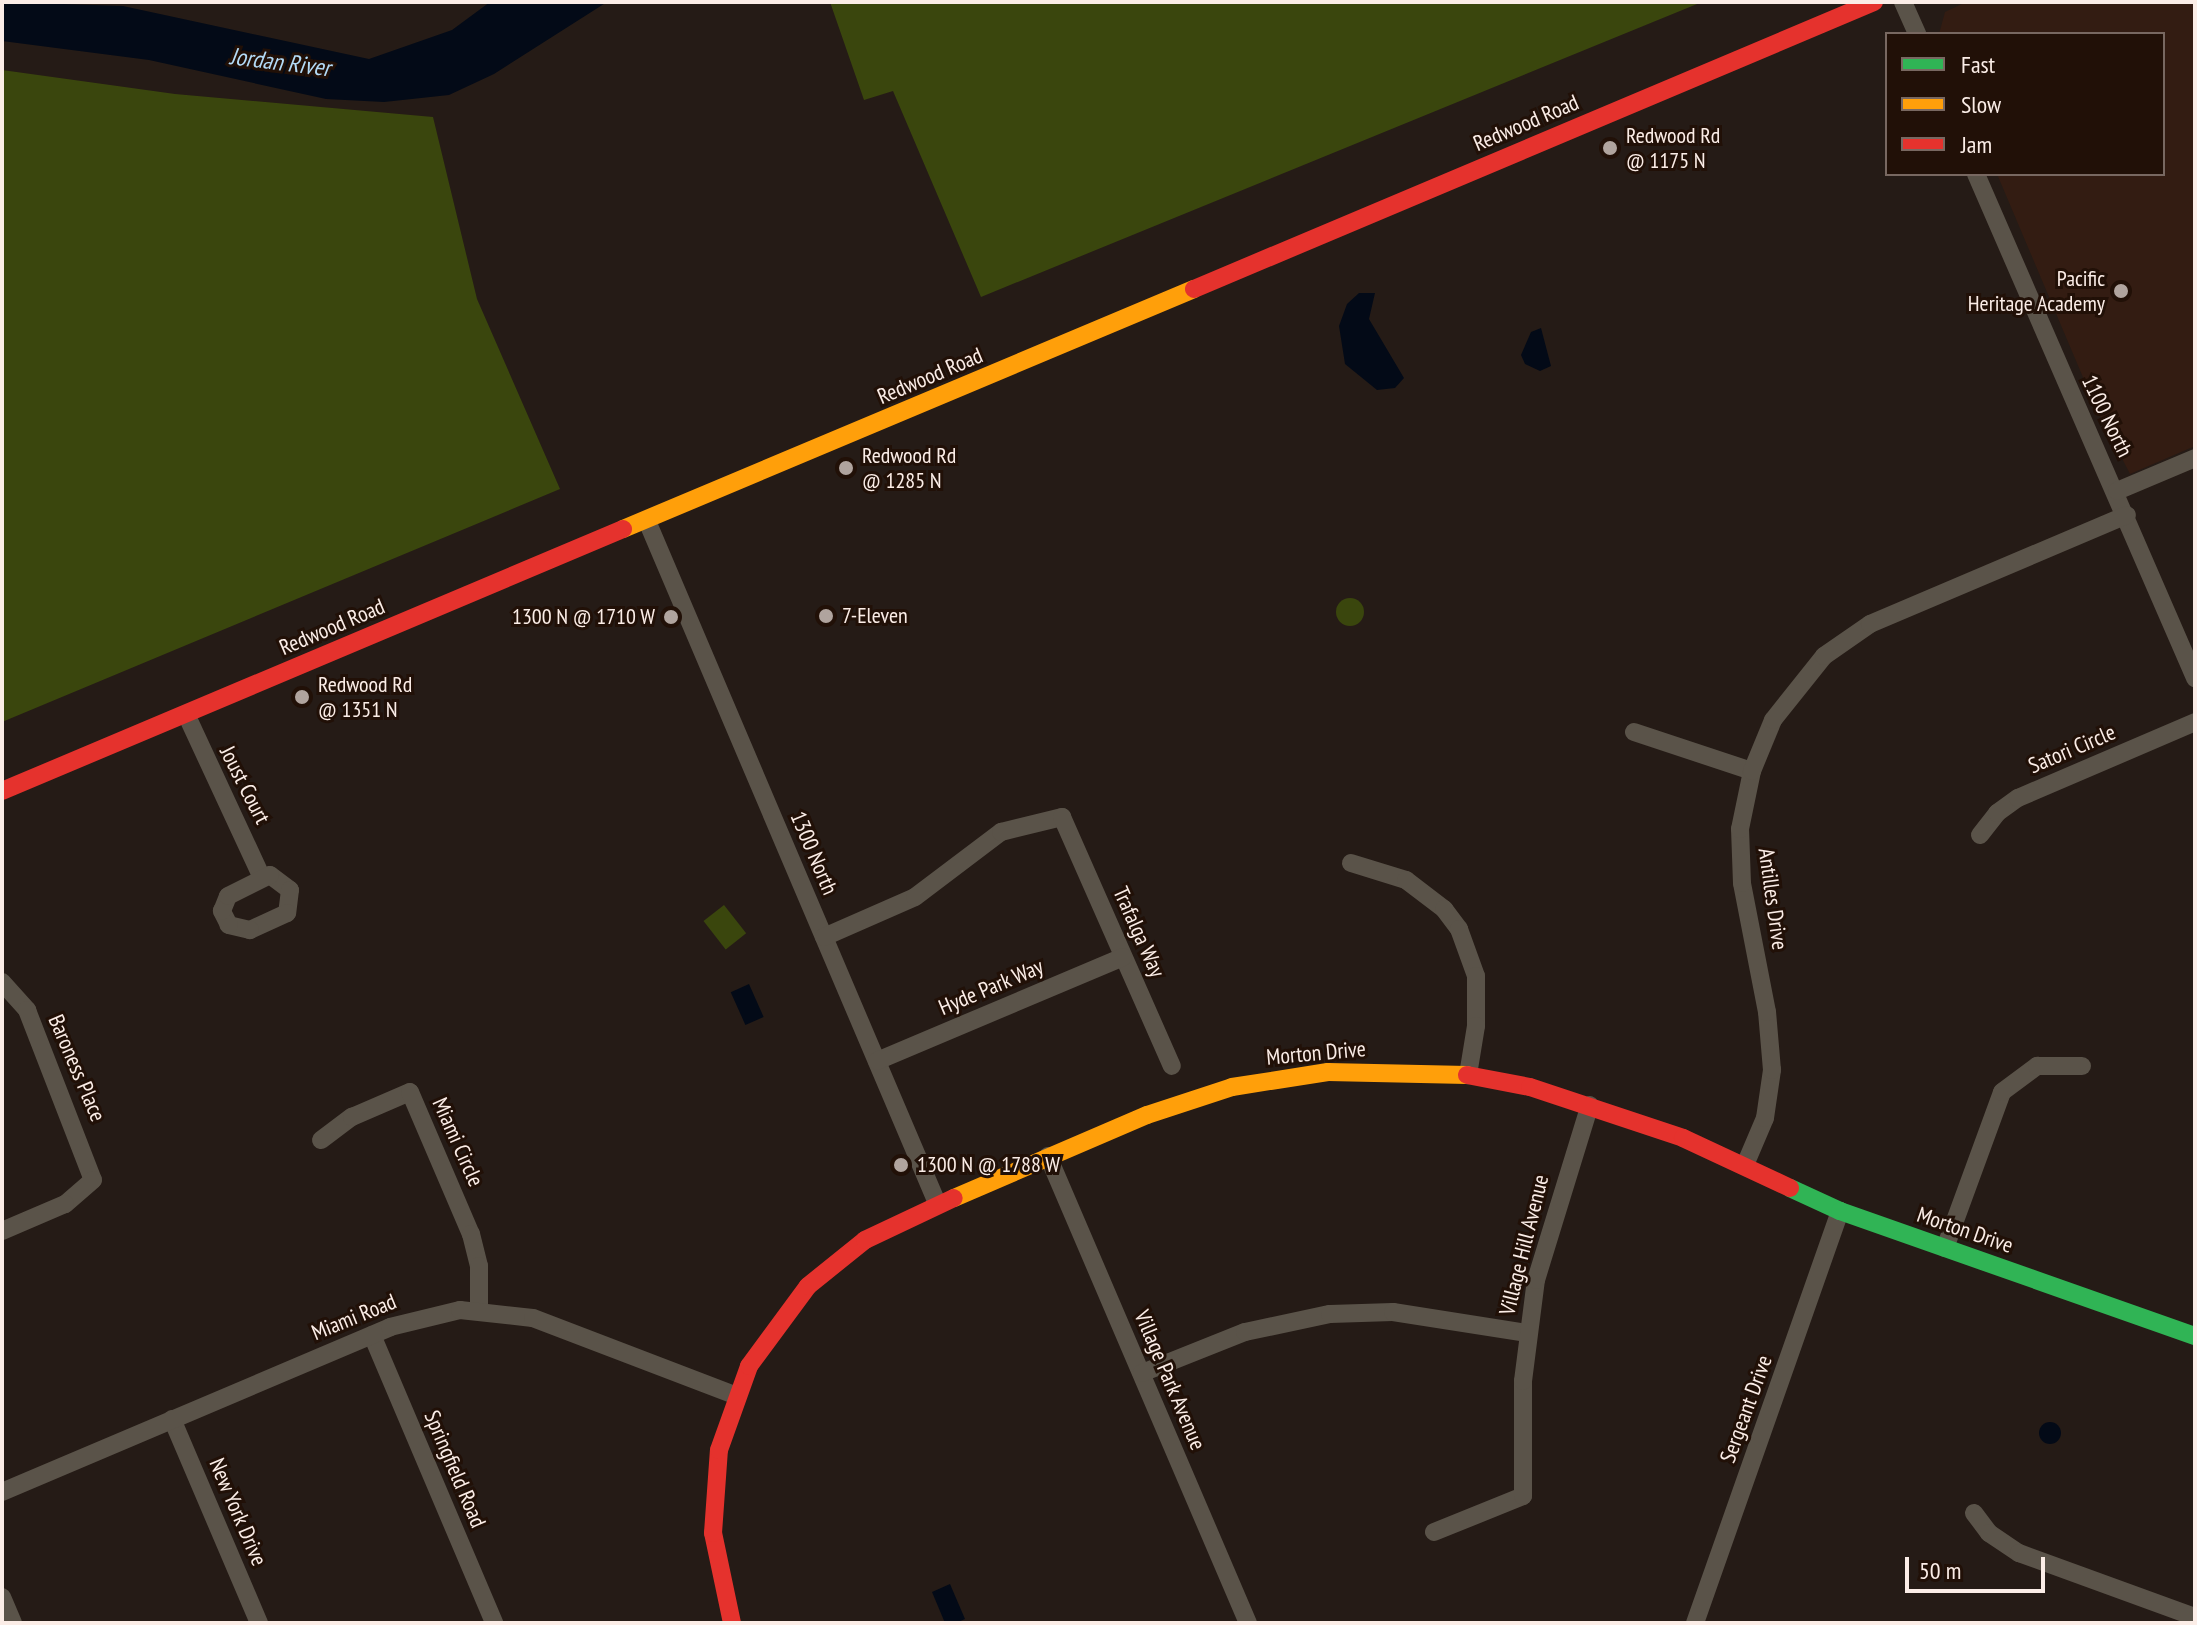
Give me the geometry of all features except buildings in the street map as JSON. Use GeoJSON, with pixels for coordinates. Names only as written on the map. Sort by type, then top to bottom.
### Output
{"type":"FeatureCollection","features":[{"type":"Feature","properties":{"kind":"main road","name":"Redwood Road"},"geometry":{"type":"LineString","coordinates":[[2,791],[1874,2]]}},
{"type":"Feature","properties":{"kind":"main road","name":"Morton Drive"},"geometry":{"type":"LineString","coordinates":[[732,1623],[715,1560],[712,1506],[719,1450],[735,1395],[766,1338],[808,1286],[865,1240],[937,1203],[1147,1115],[1248,1084],[1328,1072],[1468,1075],[1590,1105],[1745,1165],[1840,1211],[2195,1336]]}},
{"type":"Feature","properties":{"kind":"street"},"geometry":{"type":"LineString","coordinates":[[1903,2],[1916,32]]}},
{"type":"Feature","properties":{"kind":"street","name":"1100 North"},"geometry":{"type":"LineString","coordinates":[[1977,176],[2069,395],[2117,491],[2195,678]]}},
{"type":"Feature","properties":{"kind":"street"},"geometry":{"type":"LineString","coordinates":[[2117,491],[2195,458]]}},
{"type":"Feature","properties":{"kind":"street","name":"Antilles Drive"},"geometry":{"type":"LineString","coordinates":[[1745,1165],[1765,1118],[1772,1070],[1767,1012],[1739,855],[1752,771],[1788,697],[1847,638],[1896,612],[2127,515]]}},
{"type":"Feature","properties":{"kind":"street","name":"1300 North"},"geometry":{"type":"LineString","coordinates":[[647,521],[937,1203]]}},
{"type":"Feature","properties":{"kind":"street","name":"Joust Court"},"geometry":{"type":"LineString","coordinates":[[186,714],[262,878]]}},
{"type":"Feature","properties":{"kind":"street","name":"Satori Circle"},"geometry":{"type":"LineString","coordinates":[[1980,835],[1997,813],[2018,798],[2195,722]]}},
{"type":"Feature","properties":{"kind":"street"},"geometry":{"type":"LineString","coordinates":[[1634,732],[1752,771]]}},
{"type":"Feature","properties":{"kind":"street","name":"Trafalga Way"},"geometry":{"type":"LineString","coordinates":[[824,937],[915,897],[1001,832],[1062,817],[1172,1066]]}},
{"type":"Feature","properties":{"kind":"street"},"geometry":{"type":"LineString","coordinates":[[1351,863],[1406,880],[1444,909],[1459,929],[1476,976],[1476,1026],[1468,1075]]}},
{"type":"Feature","properties":{"kind":"street","name":"Hyde Park Way"},"geometry":{"type":"LineString","coordinates":[[877,1061],[1123,957]]}},
{"type":"Feature","properties":{"kind":"street","name":"Baroness Place"},"geometry":{"type":"LineString","coordinates":[[2,982],[27,1010],[88,1156],[93,1180],[65,1204],[2,1231]]}},
{"type":"Feature","properties":{"kind":"street"},"geometry":{"type":"LineString","coordinates":[[1945,1248],[2002,1092],[2037,1066],[2082,1066]]}},
{"type":"Feature","properties":{"kind":"street","name":"Miami Circle"},"geometry":{"type":"LineString","coordinates":[[321,1140],[352,1117],[410,1092],[471,1234],[479,1266],[479,1309]]}},
{"type":"Feature","properties":{"kind":"street","name":"Village Hill Avenue"},"geometry":{"type":"LineString","coordinates":[[1434,1532],[1523,1496],[1527,1333],[1549,1229],[1590,1105]]}},
{"type":"Feature","properties":{"kind":"street","name":"Village Park Avenue"},"geometry":{"type":"LineString","coordinates":[[1048,1156],[1248,1623]]}},
{"type":"Feature","properties":{"kind":"street","name":"Sergeant Drive"},"geometry":{"type":"LineString","coordinates":[[1695,1623],[1840,1211]]}},
{"type":"Feature","properties":{"kind":"street","name":"Miami Road"},"geometry":{"type":"LineString","coordinates":[[2,1492],[372,1335],[424,1316],[479,1309],[533,1318],[735,1395]]}},
{"type":"Feature","properties":{"kind":"street"},"geometry":{"type":"LineString","coordinates":[[1142,1373],[1245,1332],[1330,1314],[1432,1316],[1527,1333]]}},
{"type":"Feature","properties":{"kind":"street","name":"Springfield Road"},"geometry":{"type":"LineString","coordinates":[[372,1335],[494,1623]]}},
{"type":"Feature","properties":{"kind":"street","name":"New York Drive"},"geometry":{"type":"LineString","coordinates":[[172,1419],[259,1623]]}},
{"type":"Feature","properties":{"kind":"street"},"geometry":{"type":"LineString","coordinates":[[1974,1513],[2003,1545],[2019,1553],[2195,1617]]}},
{"type":"Feature","properties":{"kind":"street"},"geometry":{"type":"LineString","coordinates":[[2,1597],[13,1623]]}},
{"type":"Feature","properties":{"kind":"shaded area","name":"Pacific Heritage Academy"},"geometry":{"type":"Polygon","coordinates":[[[1966,2],[2194,2],[2195,446],[2130,474],[2096,408],[1998,176],[2165,176],[2165,32],[1940,32],[1945,12],[1966,2]]]}},
{"type":"Feature","properties":{"kind":"green space"},"geometry":{"type":"Polygon","coordinates":[[[830,2],[1702,2],[981,297],[893,91],[864,100],[830,2]]]}},
{"type":"Feature","properties":{"kind":"green space"},"geometry":{"type":"Polygon","coordinates":[[[2,70],[175,94],[433,117],[477,299],[560,489],[2,722],[2,70]]]}},
{"type":"Feature","properties":{"kind":"green space"},"geometry":{"type":"Polygon","coordinates":[[[1350,598],[1360,602],[1364,612],[1360,622],[1350,626],[1340,622],[1336,612],[1340,602],[1350,598]]]}},
{"type":"Feature","properties":{"kind":"green space"},"geometry":{"type":"Polygon","coordinates":[[[724,905],[746,933],[726,949],[704,921],[724,905]]]}},
{"type":"Feature","properties":{"kind":"water","name":"Jordan River"},"geometry":{"type":"Polygon","coordinates":[[[2,2],[123,6],[369,59],[452,30],[490,2],[607,2],[494,74],[449,95],[384,102],[326,99],[149,60],[2,41],[2,2]]]}},
{"type":"Feature","properties":{"kind":"water"},"geometry":{"type":"Polygon","coordinates":[[[1359,293],[1375,293],[1369,319],[1404,378],[1395,388],[1377,390],[1345,364],[1339,326],[1347,304],[1359,293]]]}},
{"type":"Feature","properties":{"kind":"water"},"geometry":{"type":"Polygon","coordinates":[[[1541,328],[1551,366],[1540,371],[1525,364],[1521,355],[1531,332],[1541,328]]]}},
{"type":"Feature","properties":{"kind":"water"},"geometry":{"type":"Polygon","coordinates":[[[749,984],[764,1017],[745,1025],[731,992],[749,984]]]}},
{"type":"Feature","properties":{"kind":"water"},"geometry":{"type":"Polygon","coordinates":[[[2050,1422],[2058,1425],[2061,1433],[2058,1441],[2050,1444],[2042,1441],[2039,1433],[2042,1425],[2050,1422]]]}},
{"type":"Feature","properties":{"kind":"water"},"geometry":{"type":"Polygon","coordinates":[[[950,1584],[965,1619],[956,1623],[945,1623],[932,1592],[950,1584]]]}},
{"type":"Feature","properties":{"kind":"traffic: fast"},"geometry":{"type":"LineString","coordinates":[[1790,1188],[1840,1211],[2195,1336]]}},
{"type":"Feature","properties":{"kind":"traffic: slow"},"geometry":{"type":"LineString","coordinates":[[623,529],[1194,289]]}},
{"type":"Feature","properties":{"kind":"traffic: slow"},"geometry":{"type":"LineString","coordinates":[[954,1198],[1147,1115],[1232,1087],[1328,1072],[1467,1075]]}},
{"type":"Feature","properties":{"kind":"traffic: jam"},"geometry":{"type":"LineString","coordinates":[[1194,289],[1874,2]]}},
{"type":"Feature","properties":{"kind":"traffic: jam"},"geometry":{"type":"LineString","coordinates":[[2,791],[623,529]]}},
{"type":"Feature","properties":{"kind":"traffic: jam"},"geometry":{"type":"LineString","coordinates":[[1467,1075],[1530,1087],[1683,1138],[1790,1188]]}},
{"type":"Feature","properties":{"kind":"traffic: jam"},"geometry":{"type":"LineString","coordinates":[[732,1623],[713,1533],[719,1450],[749,1366],[808,1286],[865,1240],[954,1198]]}},
{"type":"Feature","properties":{"kind":"place","name":"Redwood Rd @ 1175 N"},"geometry":{"type":"Point","coordinates":[1610,148]}},
{"type":"Feature","properties":{"kind":"place","name":"Pacific Heritage Academy"},"geometry":{"type":"Point","coordinates":[2121,291]}},
{"type":"Feature","properties":{"kind":"place","name":"Redwood Rd @ 1285 N"},"geometry":{"type":"Point","coordinates":[846,468]}},
{"type":"Feature","properties":{"kind":"place","name":"7-Eleven"},"geometry":{"type":"Point","coordinates":[826,616]}},
{"type":"Feature","properties":{"kind":"place","name":"1300 N @ 1710 W"},"geometry":{"type":"Point","coordinates":[671,617]}},
{"type":"Feature","properties":{"kind":"place","name":"Redwood Rd @ 1351 N"},"geometry":{"type":"Point","coordinates":[302,697]}},
{"type":"Feature","properties":{"kind":"place","name":"1300 N @ 1788 W"},"geometry":{"type":"Point","coordinates":[901,1165]}}]}
